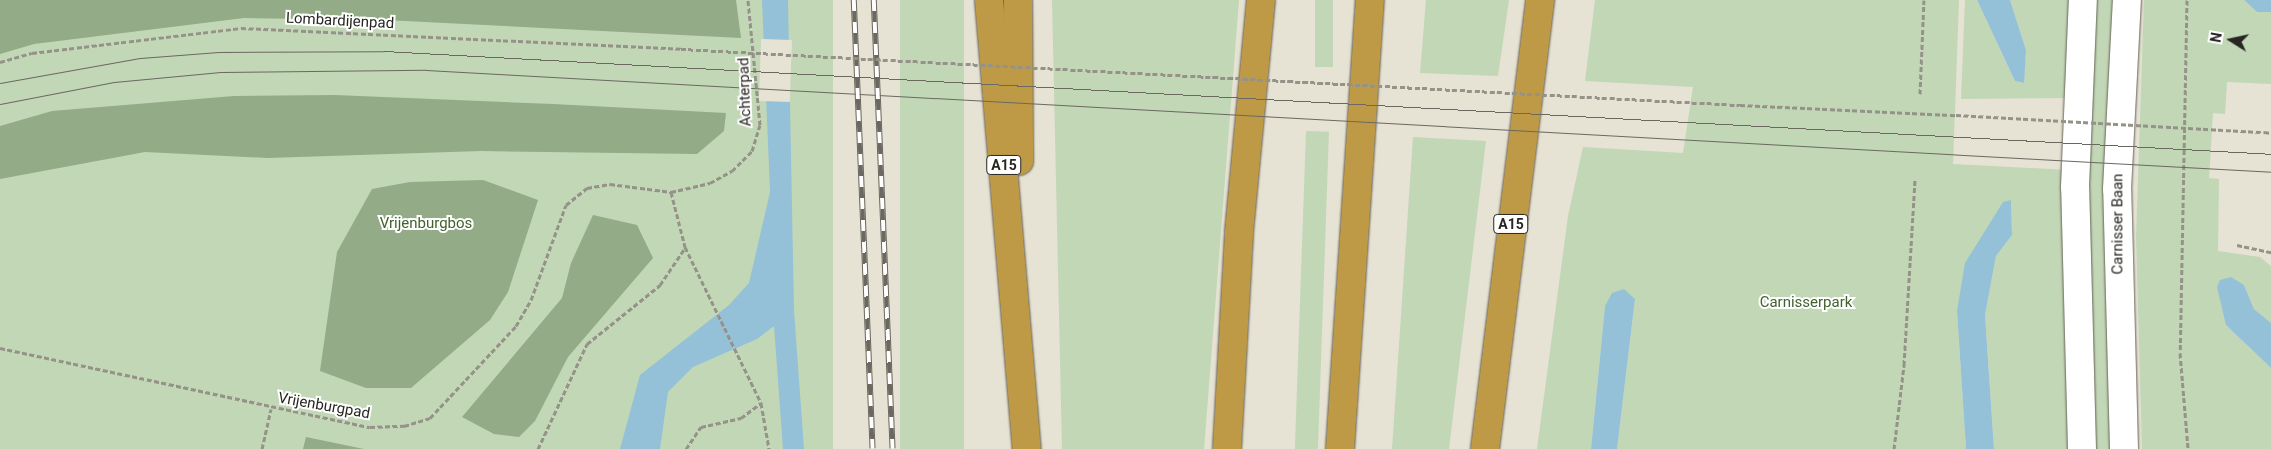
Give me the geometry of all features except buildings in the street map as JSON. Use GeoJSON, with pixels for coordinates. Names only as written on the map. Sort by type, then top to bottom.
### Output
{"type":"FeatureCollection","features":[{"type":"Feature","properties":{"kind":"highway","name":"A15"},"geometry":{"type":"LineString","coordinates":[[989,0],[1020,330],[1027,449]]}},
{"type":"Feature","properties":{"kind":"highway"},"geometry":{"type":"LineString","coordinates":[[1018,0],[1020,330]]}},
{"type":"Feature","properties":{"kind":"highway"},"geometry":{"type":"LineString","coordinates":[[1227,449],[1239,232],[1262,0]]}},
{"type":"Feature","properties":{"kind":"highway"},"geometry":{"type":"LineString","coordinates":[[1340,449],[1370,0]]}},
{"type":"Feature","properties":{"kind":"highway","name":"A15"},"geometry":{"type":"LineString","coordinates":[[1485,449],[1540,0]]}},
{"type":"Feature","properties":{"kind":"main road"},"geometry":{"type":"LineString","coordinates":[[2082,449],[2075,187],[2083,0]]}},
{"type":"Feature","properties":{"kind":"main road","name":"Carnisser Baan"},"geometry":{"type":"LineString","coordinates":[[2124,449],[2117,189],[2127,0]]}},
{"type":"Feature","properties":{"kind":"path","name":"Achterpad"},"geometry":{"type":"LineString","coordinates":[[671,192],[710,183],[732,171],[752,151],[760,124],[748,0]]}},
{"type":"Feature","properties":{"kind":"path"},"geometry":{"type":"LineString","coordinates":[[1920,94],[1924,0]]}},
{"type":"Feature","properties":{"kind":"path"},"geometry":{"type":"LineString","coordinates":[[2187,0],[2180,353],[2188,449]]}},
{"type":"Feature","properties":{"kind":"path","name":"Lombardijenpad"},"geometry":{"type":"LineString","coordinates":[[0,62],[32,53],[241,28],[681,48],[2271,133]]}},
{"type":"Feature","properties":{"kind":"path"},"geometry":{"type":"LineString","coordinates":[[1894,449],[1904,365],[1915,178]]}},
{"type":"Feature","properties":{"kind":"path","name":"Vrijenburgpad"},"geometry":{"type":"LineString","coordinates":[[0,348],[271,409],[370,427],[404,426],[430,418],[516,326],[531,300],[566,205],[587,188],[610,184],[671,192]]}},
{"type":"Feature","properties":{"kind":"path"},"geometry":{"type":"LineString","coordinates":[[671,192],[685,248],[711,306],[742,356],[761,403],[769,449]]}},
{"type":"Feature","properties":{"kind":"path"},"geometry":{"type":"LineString","coordinates":[[2237,244],[2271,252]]}},
{"type":"Feature","properties":{"kind":"path"},"geometry":{"type":"LineString","coordinates":[[538,449],[587,344],[660,285],[685,248]]}},
{"type":"Feature","properties":{"kind":"path"},"geometry":{"type":"LineString","coordinates":[[686,449],[701,428],[741,418],[761,403]]}},
{"type":"Feature","properties":{"kind":"path"},"geometry":{"type":"LineString","coordinates":[[262,449],[271,409]]}},
{"type":"Feature","properties":{"kind":"green space","name":"Vrijenburgbos"},"geometry":{"type":"Polygon","coordinates":[[[0,0],[833,0],[833,449],[0,449],[0,0]]]}},
{"type":"Feature","properties":{"kind":"green space"},"geometry":{"type":"Polygon","coordinates":[[[0,0],[736,0],[741,38],[385,20],[244,18],[34,44],[0,54],[0,0]]]}},
{"type":"Feature","properties":{"kind":"green space"},"geometry":{"type":"Polygon","coordinates":[[[900,0],[964,0],[964,449],[900,449],[900,0]]]}},
{"type":"Feature","properties":{"kind":"green space"},"geometry":{"type":"Polygon","coordinates":[[[1052,0],[1239,0],[1204,449],[1062,449],[1052,0]]]}},
{"type":"Feature","properties":{"kind":"green space"},"geometry":{"type":"Polygon","coordinates":[[[1315,0],[1333,0],[1333,67],[1315,67],[1315,0]]]}},
{"type":"Feature","properties":{"kind":"green space"},"geometry":{"type":"Polygon","coordinates":[[[1426,0],[1509,0],[1498,76],[1420,73],[1426,0]]]}},
{"type":"Feature","properties":{"kind":"green space","name":"Carnisserpark"},"geometry":{"type":"Polygon","coordinates":[[[1595,0],[1959,0],[1953,164],[2070,170],[2078,449],[1994,449],[1985,315],[1996,256],[2012,235],[2011,200],[1957,311],[1966,449],[1617,449],[1635,299],[1605,306],[1591,449],[1537,449],[1568,216],[1583,147],[1683,153],[1693,87],[1585,81],[1595,0]]]}},
{"type":"Feature","properties":{"kind":"green space"},"geometry":{"type":"Polygon","coordinates":[[[1965,0],[1977,0],[2015,81],[2023,83],[2026,50],[2010,0],[2078,0],[2073,98],[1961,99],[1965,0]]]}},
{"type":"Feature","properties":{"kind":"green space"},"geometry":{"type":"Polygon","coordinates":[[[2095,0],[2120,0],[2117,449],[2092,449],[2087,214],[2095,0]]]}},
{"type":"Feature","properties":{"kind":"green space"},"geometry":{"type":"Polygon","coordinates":[[[2144,0],[2244,0],[2257,12],[2271,12],[2271,84],[2227,82],[2225,114],[2213,113],[2209,178],[2219,179],[2218,251],[2260,257],[2271,266],[2271,323],[2254,309],[2244,285],[2232,280],[2226,325],[2271,368],[2271,449],[2142,449],[2136,236],[2144,0]]]}},
{"type":"Feature","properties":{"kind":"green space"},"geometry":{"type":"Polygon","coordinates":[[[335,95],[726,113],[724,131],[697,154],[481,151],[268,158],[145,152],[0,179],[0,126],[52,111],[234,96],[335,95]]]}},
{"type":"Feature","properties":{"kind":"green space"},"geometry":{"type":"Polygon","coordinates":[[[1306,131],[1329,132],[1318,449],[1295,449],[1306,131]]]}},
{"type":"Feature","properties":{"kind":"green space"},"geometry":{"type":"Polygon","coordinates":[[[1413,137],[1486,141],[1449,449],[1392,449],[1413,137]]]}},
{"type":"Feature","properties":{"kind":"green space"},"geometry":{"type":"Polygon","coordinates":[[[483,180],[538,200],[508,292],[490,320],[411,388],[366,388],[320,371],[337,252],[372,189],[410,182],[483,180]]]}},
{"type":"Feature","properties":{"kind":"green space"},"geometry":{"type":"Polygon","coordinates":[[[593,215],[637,225],[653,258],[568,357],[535,421],[519,437],[494,434],[462,417],[562,298],[571,263],[593,215]]]}},
{"type":"Feature","properties":{"kind":"green space"},"geometry":{"type":"Polygon","coordinates":[[[306,437],[364,449],[303,449],[306,437]]]}},
{"type":"Feature","properties":{"kind":"water"},"geometry":{"type":"Polygon","coordinates":[[[762,0],[788,0],[794,311],[804,449],[783,449],[774,326],[757,339],[693,367],[668,392],[660,449],[620,449],[640,375],[729,305],[749,283],[770,192],[762,0]]]}},
{"type":"Feature","properties":{"kind":"water"},"geometry":{"type":"Polygon","coordinates":[[[1977,0],[2010,0],[2026,50],[2024,83],[2015,81],[1977,0]]]}},
{"type":"Feature","properties":{"kind":"water"},"geometry":{"type":"Polygon","coordinates":[[[2244,0],[2271,0],[2271,12],[2257,12],[2244,0]]]}},
{"type":"Feature","properties":{"kind":"water"},"geometry":{"type":"Polygon","coordinates":[[[2011,200],[2012,235],[1996,256],[1985,315],[1994,449],[1966,449],[1957,311],[1965,263],[2003,202],[2011,200]]]}},
{"type":"Feature","properties":{"kind":"water"},"geometry":{"type":"Polygon","coordinates":[[[2231,277],[2244,285],[2254,309],[2271,323],[2271,368],[2226,325],[2217,287],[2220,280],[2231,277]]]}},
{"type":"Feature","properties":{"kind":"water"},"geometry":{"type":"Polygon","coordinates":[[[1624,289],[1635,299],[1617,449],[1591,449],[1605,306],[1612,293],[1624,289]]]}},
{"type":"Feature","properties":{"kind":"pier"},"geometry":{"type":"Polygon","coordinates":[[[761,39],[792,40],[790,102],[759,101],[761,39]]]}},
{"type":"Feature","properties":{"kind":"tram line"},"geometry":{"type":"LineString","coordinates":[[0,83],[140,58],[219,52],[384,51],[2271,154]]}},
{"type":"Feature","properties":{"kind":"tram line"},"geometry":{"type":"LineString","coordinates":[[0,104],[114,82],[221,72],[426,70],[2271,172]]}},
{"type":"Feature","properties":{"kind":"railway"},"geometry":{"type":"LineString","coordinates":[[854,0],[873,449]]}},
{"type":"Feature","properties":{"kind":"railway"},"geometry":{"type":"LineString","coordinates":[[874,0],[893,449]]}}]}
